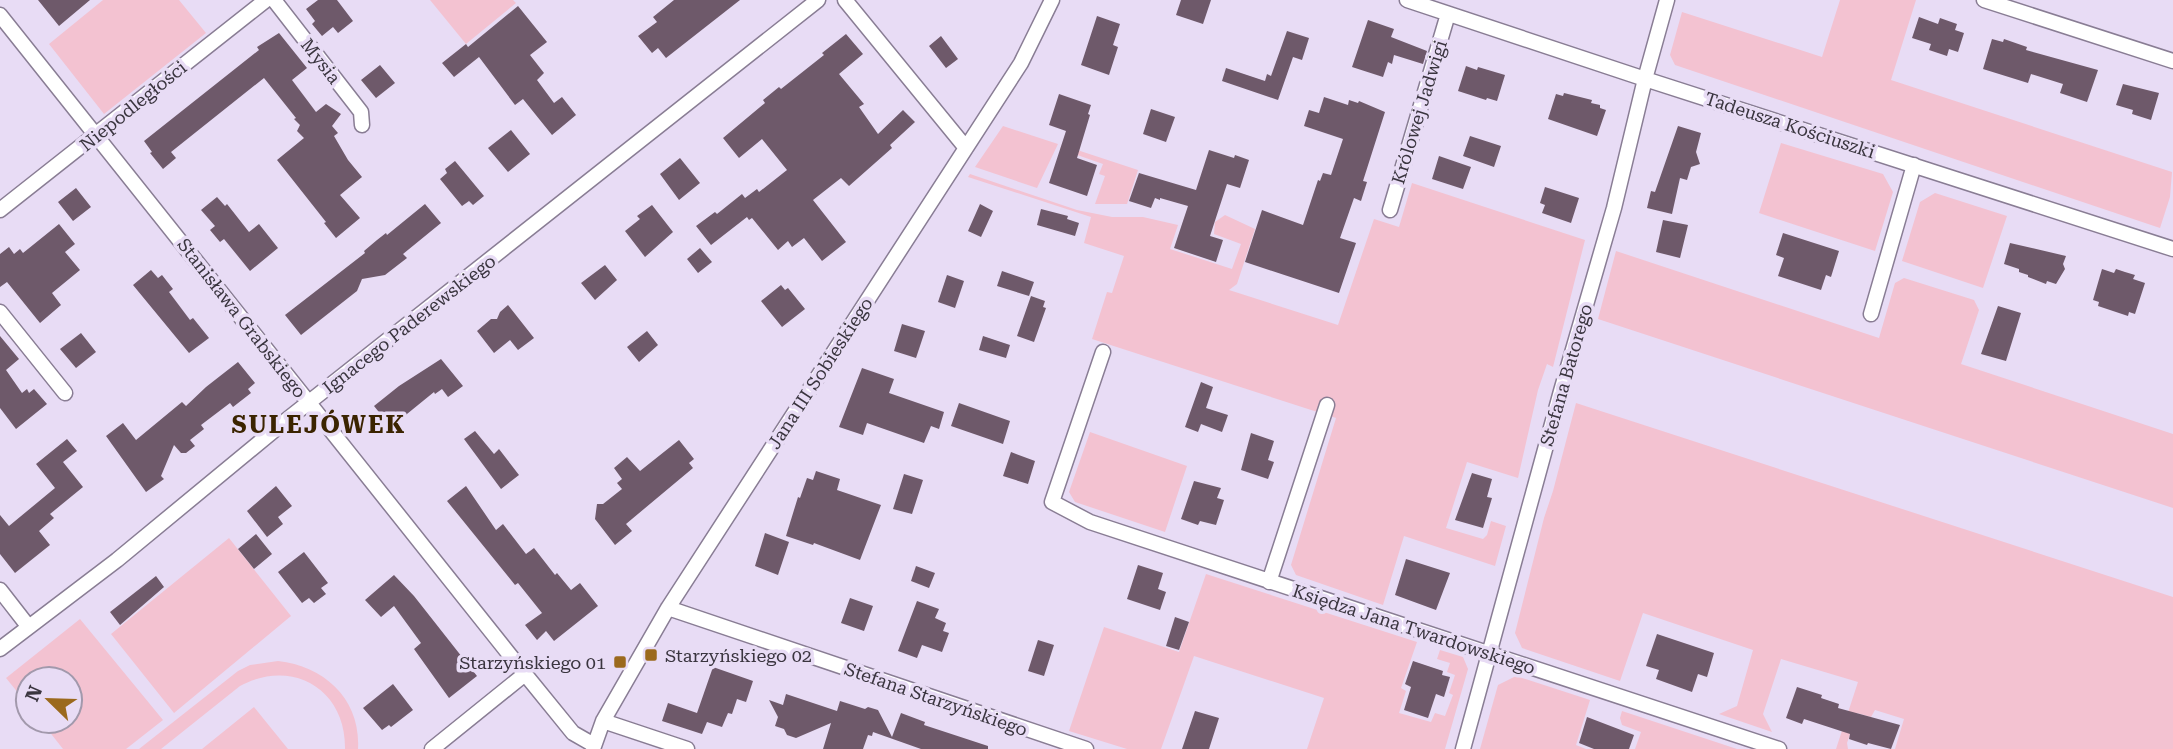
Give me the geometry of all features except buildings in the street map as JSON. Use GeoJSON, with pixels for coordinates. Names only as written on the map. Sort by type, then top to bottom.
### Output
{"type":"FeatureCollection","features":[{"type":"Feature","properties":{"kind":"street","name":"Niepodległości"},"geometry":{"type":"LineString","coordinates":[[0,211],[266,0]]}},
{"type":"Feature","properties":{"kind":"street","name":"Mysia"},"geometry":{"type":"LineString","coordinates":[[274,0],[361,112],[362,125]]}},
{"type":"Feature","properties":{"kind":"street","name":"Ignacego Paderewskiego"},"geometry":{"type":"LineString","coordinates":[[0,649],[117,560],[309,402],[818,0]]}},
{"type":"Feature","properties":{"kind":"street"},"geometry":{"type":"LineString","coordinates":[[845,0],[966,148]]}},
{"type":"Feature","properties":{"kind":"street","name":"Jana III Sobieskiego"},"geometry":{"type":"LineString","coordinates":[[594,747],[603,721],[668,608],[1026,54],[1052,0]]}},
{"type":"Feature","properties":{"kind":"street","name":"Tadeusza Kościuszki"},"geometry":{"type":"LineString","coordinates":[[1407,0],[2173,249]]}},
{"type":"Feature","properties":{"kind":"street","name":"Stefana Batorego"},"geometry":{"type":"LineString","coordinates":[[1463,749],[1560,391],[1614,208],[1667,0]]}},
{"type":"Feature","properties":{"kind":"street"},"geometry":{"type":"LineString","coordinates":[[1984,0],[2173,61]]}},
{"type":"Feature","properties":{"kind":"street","name":"Królowej Jadwigi"},"geometry":{"type":"LineString","coordinates":[[1390,210],[1448,14]]}},
{"type":"Feature","properties":{"kind":"street","name":"Stanisława Grabskiego"},"geometry":{"type":"LineString","coordinates":[[0,16],[525,674],[573,733],[594,747]]}},
{"type":"Feature","properties":{"kind":"street"},"geometry":{"type":"LineString","coordinates":[[1871,314],[1914,164]]}},
{"type":"Feature","properties":{"kind":"street"},"geometry":{"type":"LineString","coordinates":[[0,312],[65,393]]}},
{"type":"Feature","properties":{"kind":"street","name":"Księdza Jana Twardowskiego"},"geometry":{"type":"LineString","coordinates":[[1103,352],[1052,502],[1090,522],[1779,749]]}},
{"type":"Feature","properties":{"kind":"street"},"geometry":{"type":"LineString","coordinates":[[1269,582],[1327,405]]}},
{"type":"Feature","properties":{"kind":"street"},"geometry":{"type":"LineString","coordinates":[[0,590],[28,626]]}},
{"type":"Feature","properties":{"kind":"street","name":"Stefana Starzyńskiego"},"geometry":{"type":"LineString","coordinates":[[668,608],[1086,749]]}},
{"type":"Feature","properties":{"kind":"street"},"geometry":{"type":"LineString","coordinates":[[432,749],[525,674]]}},
{"type":"Feature","properties":{"kind":"street"},"geometry":{"type":"LineString","coordinates":[[603,721],[687,749]]}},
{"type":"Feature","properties":{"kind":"shaded area"},"geometry":{"type":"Polygon","coordinates":[[[103,0],[179,0],[206,33],[104,114],[49,44],[103,0]]]}},
{"type":"Feature","properties":{"kind":"shaded area"},"geometry":{"type":"Polygon","coordinates":[[[430,0],[513,0],[516,3],[466,44],[430,0]]]}},
{"type":"Feature","properties":{"kind":"shaded area"},"geometry":{"type":"Polygon","coordinates":[[[1840,0],[1916,0],[1891,80],[2172,172],[2170,197],[2160,228],[1675,65],[1670,55],[1682,12],[1822,57],[1840,0]]]}},
{"type":"Feature","properties":{"kind":"shaded area"},"geometry":{"type":"Polygon","coordinates":[[[1003,126],[1058,144],[1037,188],[975,167],[1003,126]]]}},
{"type":"Feature","properties":{"kind":"shaded area"},"geometry":{"type":"Polygon","coordinates":[[[1781,143],[1883,174],[1893,192],[1875,251],[1759,213],[1781,143]]]}},
{"type":"Feature","properties":{"kind":"shaded area"},"geometry":{"type":"Polygon","coordinates":[[[1062,145],[1138,170],[1127,204],[1095,204],[1105,176],[1099,174],[1103,164],[1060,149],[1062,145]]]}},
{"type":"Feature","properties":{"kind":"shaded area"},"geometry":{"type":"Polygon","coordinates":[[[970,174],[1077,210],[1112,217],[1143,217],[1178,225],[1170,249],[1232,269],[1241,244],[1214,234],[1215,222],[1225,215],[1255,229],[1237,284],[1229,290],[1338,325],[1374,219],[1399,227],[1412,183],[1585,240],[1553,367],[1547,364],[1538,390],[1518,478],[1467,462],[1446,528],[1483,539],[1491,521],[1506,526],[1495,566],[1404,536],[1383,605],[1296,575],[1291,565],[1336,418],[1092,339],[1107,292],[1112,293],[1124,256],[1084,243],[1091,217],[968,177],[970,174]]]}},
{"type":"Feature","properties":{"kind":"shaded area"},"geometry":{"type":"Polygon","coordinates":[[[1935,193],[2007,216],[1983,288],[1902,261],[1920,202],[1935,193]]]}},
{"type":"Feature","properties":{"kind":"shaded area"},"geometry":{"type":"Polygon","coordinates":[[[1616,251],[1879,338],[1895,283],[1904,278],[1974,300],[1979,310],[1961,364],[2173,434],[2173,508],[1598,319],[1616,251]]]}},
{"type":"Feature","properties":{"kind":"shaded area"},"geometry":{"type":"Polygon","coordinates":[[[1576,403],[2173,597],[2173,749],[1895,749],[1904,719],[1875,710],[1871,717],[1857,713],[1847,743],[1848,749],[1836,749],[1858,682],[1781,659],[1763,714],[1772,732],[1719,714],[1737,706],[1753,650],[1643,613],[1620,681],[1522,648],[1515,633],[1576,403]]]}},
{"type":"Feature","properties":{"kind":"shaded area"},"geometry":{"type":"Polygon","coordinates":[[[1090,432],[1187,466],[1165,532],[1075,502],[1069,492],[1090,432]]]}},
{"type":"Feature","properties":{"kind":"shaded area"},"geometry":{"type":"Polygon","coordinates":[[[229,538],[291,616],[174,713],[111,634],[229,538]]]}},
{"type":"Feature","properties":{"kind":"shaded area"},"geometry":{"type":"Polygon","coordinates":[[[1206,574],[1417,642],[1401,688],[1406,691],[1399,713],[1431,722],[1435,713],[1445,716],[1453,695],[1449,693],[1455,675],[1447,672],[1450,663],[1437,659],[1440,650],[1463,657],[1468,669],[1445,749],[1307,749],[1324,698],[1194,656],[1161,749],[1127,749],[1069,731],[1104,627],[1179,652],[1206,574]]]}},
{"type":"Feature","properties":{"kind":"shaded area"},"geometry":{"type":"Polygon","coordinates":[[[80,619],[163,720],[126,749],[63,749],[52,735],[84,735],[84,665],[22,665],[80,619]]]}},
{"type":"Feature","properties":{"kind":"shaded area"},"geometry":{"type":"Polygon","coordinates":[[[278,661],[311,670],[337,688],[353,715],[358,749],[345,749],[343,728],[326,695],[312,684],[296,678],[278,676],[259,678],[240,686],[161,749],[139,749],[238,671],[250,665],[278,661]]]}},
{"type":"Feature","properties":{"kind":"shaded area"},"geometry":{"type":"Polygon","coordinates":[[[14,672],[14,688],[6,678],[14,672]]]}},
{"type":"Feature","properties":{"kind":"shaded area"},"geometry":{"type":"Polygon","coordinates":[[[1516,676],[1590,700],[1576,745],[1586,749],[1480,749],[1498,685],[1516,676]]]}},
{"type":"Feature","properties":{"kind":"shaded area"},"geometry":{"type":"Polygon","coordinates":[[[254,707],[288,749],[202,749],[254,707]]]}},
{"type":"Feature","properties":{"kind":"shaded area"},"geometry":{"type":"Polygon","coordinates":[[[1622,711],[1737,749],[1635,749],[1641,732],[1622,725],[1622,711]]]}},
{"type":"Feature","properties":{"kind":"place","name":"Starzyńskiego 02"},"geometry":{"type":"Point","coordinates":[651,655]}},
{"type":"Feature","properties":{"kind":"place","name":"Starzyńskiego 01"},"geometry":{"type":"Point","coordinates":[620,662]}},
{"type":"Feature","properties":{"kind":"district","name":"SULEJÓWEK"},"geometry":{"type":"Point","coordinates":[319,425]}}]}
